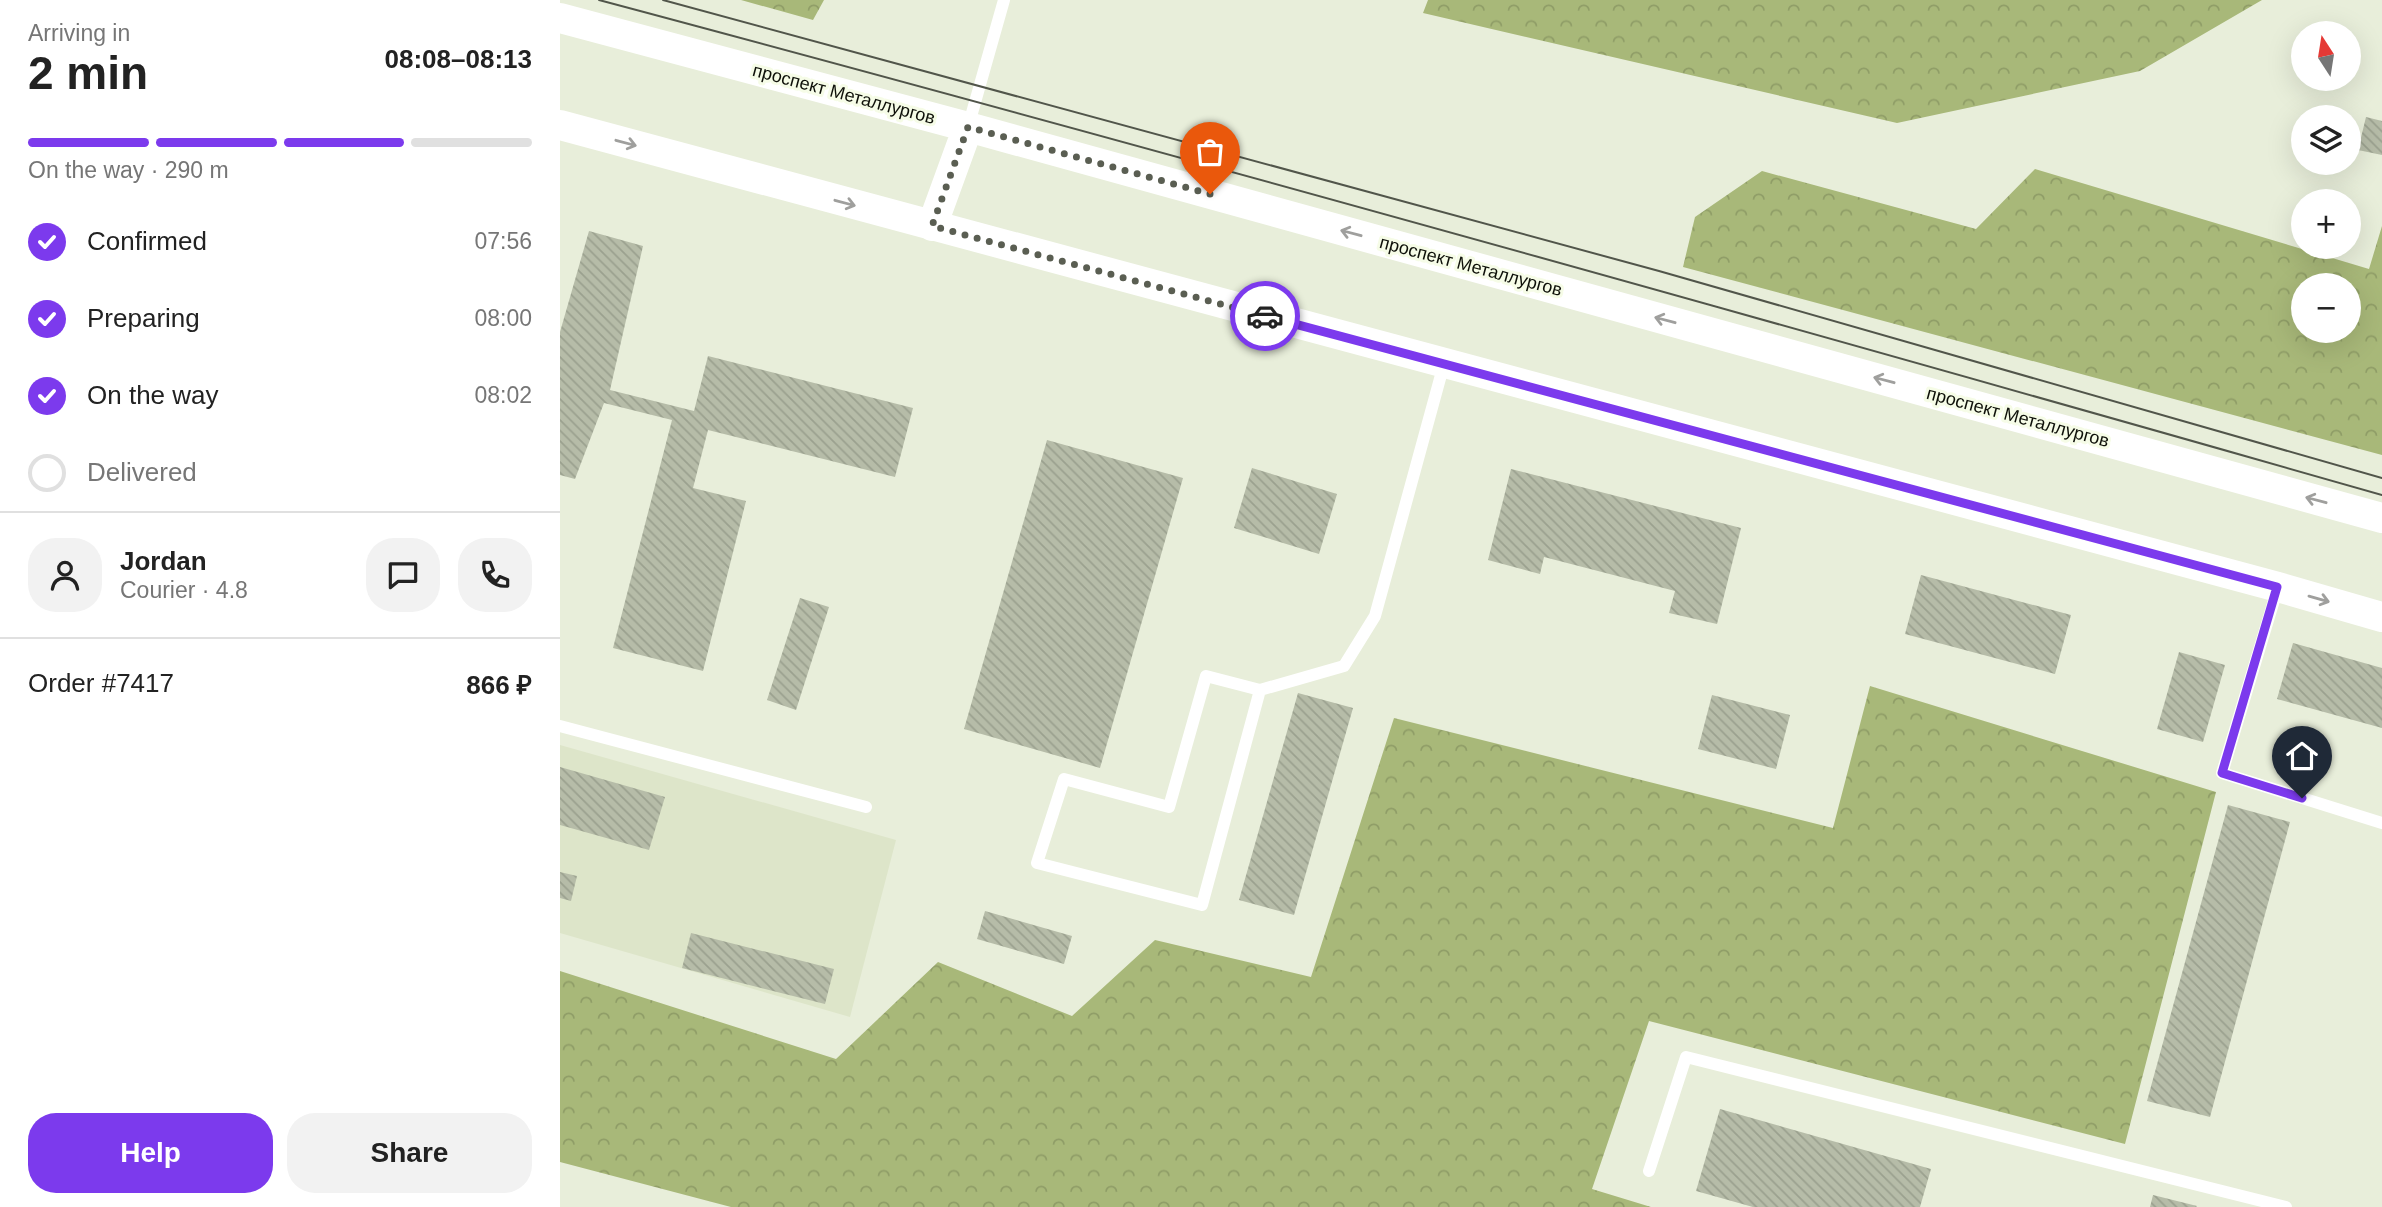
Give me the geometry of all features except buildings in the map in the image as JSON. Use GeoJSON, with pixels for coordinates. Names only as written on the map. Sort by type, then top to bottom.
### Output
{"type":"FeatureCollection","features":[{"type":"Feature","properties":{"kind":"street","name":"проспект Металлургов"},"geometry":{"type":"LineString","coordinates":[[560,18],[968,127],[2382,518]]}},
{"type":"Feature","properties":{"kind":"street"},"geometry":{"type":"LineString","coordinates":[[560,125],[2382,617]]}},
{"type":"Feature","properties":{"kind":"street"},"geometry":{"type":"LineString","coordinates":[[932,226],[968,127]]}},
{"type":"Feature","properties":{"kind":"lane"},"geometry":{"type":"LineString","coordinates":[[968,127],[1004,0]]}},
{"type":"Feature","properties":{"kind":"lane"},"geometry":{"type":"LineString","coordinates":[[1260,690],[1202,905],[1037,863],[1064,779],[1169,807],[1206,676],[1260,690],[1344,666],[1375,616],[1444,364]]}},
{"type":"Feature","properties":{"kind":"lane"},"geometry":{"type":"LineString","coordinates":[[2277,587],[2222,773],[2382,823]]}},
{"type":"Feature","properties":{"kind":"lane"},"geometry":{"type":"LineString","coordinates":[[560,726],[866,807]]}},
{"type":"Feature","properties":{"kind":"lane"},"geometry":{"type":"LineString","coordinates":[[1649,1171],[1686,1057],[2286,1207]]}},
{"type":"Feature","properties":{"kind":"shaded area"},"geometry":{"type":"Polygon","coordinates":[[[560,745],[896,840],[850,1017],[560,933],[560,745]]]}},
{"type":"Feature","properties":{"kind":"green space"},"geometry":{"type":"Polygon","coordinates":[[[741,0],[824,0],[813,20],[741,0]]]}},
{"type":"Feature","properties":{"kind":"green space"},"geometry":{"type":"Polygon","coordinates":[[[1428,0],[2262,0],[2140,71],[1897,123],[1423,13],[1428,0]]]}},
{"type":"Feature","properties":{"kind":"green space"},"geometry":{"type":"Polygon","coordinates":[[[2035,169],[2291,246],[2291,259],[2336,259],[2369,269],[2382,226],[2382,455],[1683,267],[1695,217],[1762,171],[1976,229],[2035,169]]]}},
{"type":"Feature","properties":{"kind":"green space"},"geometry":{"type":"Polygon","coordinates":[[[1870,686],[2216,792],[2125,1144],[1649,1021],[1592,1189],[1651,1207],[731,1207],[560,1162],[560,971],[836,1059],[938,962],[1072,1016],[1155,940],[1311,977],[1394,718],[1833,828],[1870,686]]]}},
{"type":"Feature","properties":{"kind":"tram line"},"geometry":{"type":"LineString","coordinates":[[599,0],[1492,244],[2382,495]]}},
{"type":"Feature","properties":{"kind":"tram line"},"geometry":{"type":"LineString","coordinates":[[663,0],[1659,271],[2382,478]]}},
{"type":"Feature","properties":{"kind":"way so far"},"geometry":{"type":"LineString","coordinates":[[1210,194],[968,127],[932,226],[1265,316]]}},
{"type":"Feature","properties":{"kind":"route"},"geometry":{"type":"LineString","coordinates":[[1265,316],[2277,587],[2222,773],[2302,798]]}}]}
